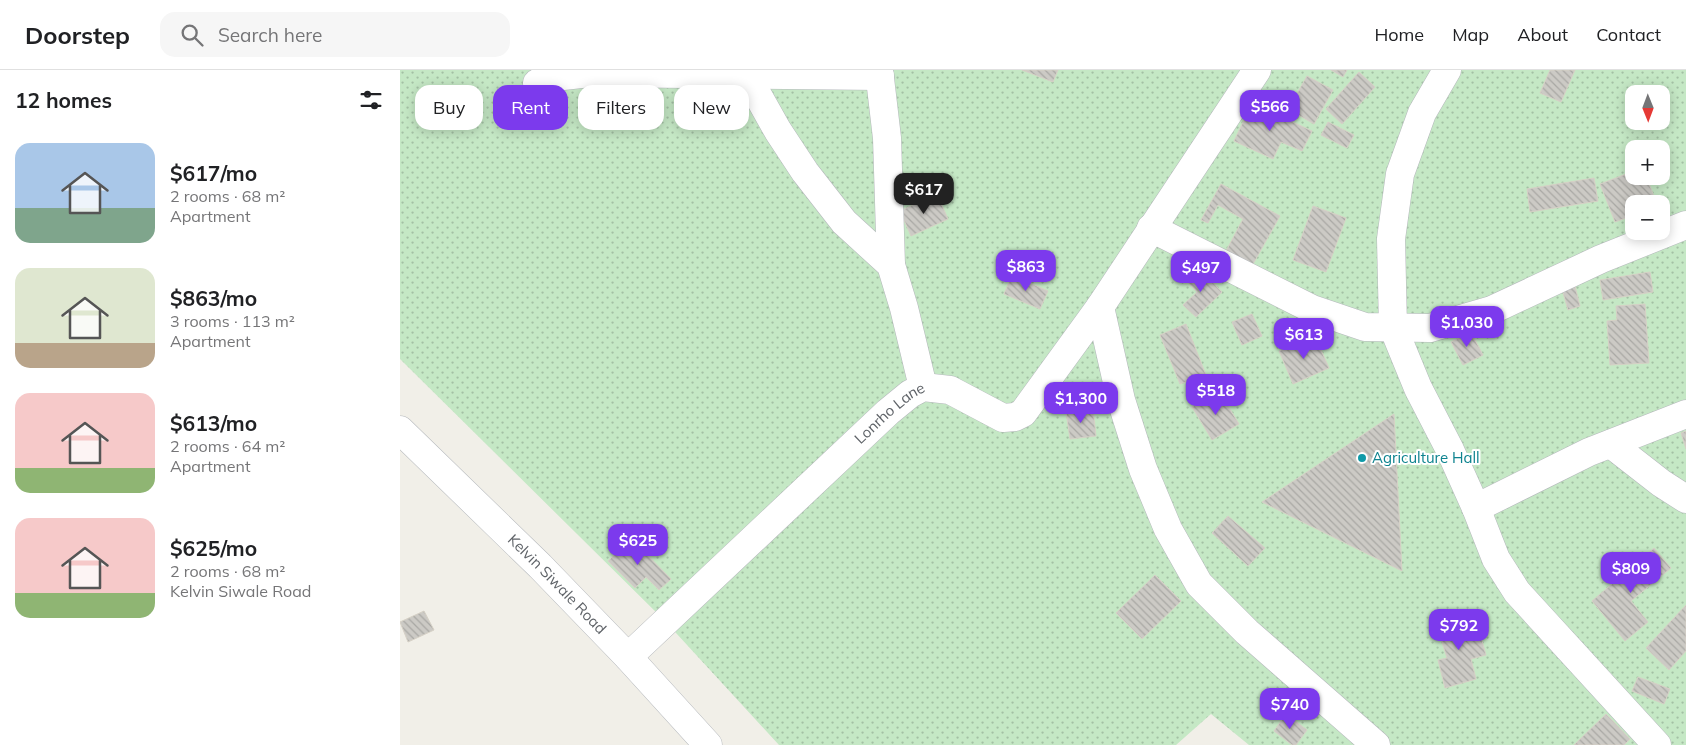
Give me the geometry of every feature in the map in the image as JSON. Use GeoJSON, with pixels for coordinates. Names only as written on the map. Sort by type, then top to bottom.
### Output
{"type":"FeatureCollection","features":[{"type":"Feature","properties":{"kind":"street","name":"Lonrho Lane"},"geometry":{"type":"LineString","coordinates":[[628,657],[888,412],[910,394],[923,387],[950,390],[1003,418],[1015,417],[1023,413],[1100,307],[1257,70]]}},
{"type":"Feature","properties":{"kind":"street"},"geometry":{"type":"LineString","coordinates":[[1447,70],[1422,113],[1400,174],[1391,239],[1393,328],[1418,388],[1450,450],[1476,508],[1496,559],[1517,592],[1657,745]]}},
{"type":"Feature","properties":{"kind":"street"},"geometry":{"type":"LineString","coordinates":[[537,83],[563,76],[633,71],[747,76],[879,73],[887,138],[891,265],[904,308],[923,387]]}},
{"type":"Feature","properties":{"kind":"street"},"geometry":{"type":"LineString","coordinates":[[747,76],[778,131],[810,179],[844,222],[891,265]]}},
{"type":"Feature","properties":{"kind":"street"},"geometry":{"type":"LineString","coordinates":[[1151,228],[1312,309],[1365,327],[1430,328],[1492,310],[1601,259],[1686,225]]}},
{"type":"Feature","properties":{"kind":"street"},"geometry":{"type":"LineString","coordinates":[[1100,307],[1121,400],[1142,469],[1168,529],[1199,584],[1247,632],[1376,745]]}},
{"type":"Feature","properties":{"kind":"street"},"geometry":{"type":"LineString","coordinates":[[1476,508],[1589,452],[1686,414]]}},
{"type":"Feature","properties":{"kind":"street","name":"Kelvin Siwale Road"},"geometry":{"type":"LineString","coordinates":[[400,430],[540,566],[628,657],[708,745]]}},
{"type":"Feature","properties":{"kind":"street"},"geometry":{"type":"LineString","coordinates":[[1611,444],[1661,483],[1686,499]]}},
{"type":"Feature","properties":{"kind":"green space"},"geometry":{"type":"Polygon","coordinates":[[[400,70],[1686,70],[1686,745],[1249,745],[1211,714],[1176,745],[779,745],[665,621],[400,359],[400,70]]]}},
{"type":"Feature","properties":{"kind":"building"},"geometry":{"type":"Polygon","coordinates":[[[1022,70],[1058,70],[1053,82],[1022,70]]]}},
{"type":"Feature","properties":{"kind":"building"},"geometry":{"type":"Polygon","coordinates":[[[1331,70],[1347,70],[1343,77],[1331,70]]]}},
{"type":"Feature","properties":{"kind":"building"},"geometry":{"type":"Polygon","coordinates":[[[1550,70],[1575,70],[1561,102],[1540,93],[1550,70]]]}},
{"type":"Feature","properties":{"kind":"building"},"geometry":{"type":"Polygon","coordinates":[[[1359,72],[1375,87],[1342,124],[1326,109],[1359,72]]]}},
{"type":"Feature","properties":{"kind":"building"},"geometry":{"type":"Polygon","coordinates":[[[1307,76],[1333,90],[1314,124],[1288,109],[1307,76]]]}},
{"type":"Feature","properties":{"kind":"building"},"geometry":{"type":"Polygon","coordinates":[[[1252,103],[1312,131],[1302,151],[1281,142],[1273,159],[1234,141],[1252,103]]]}},
{"type":"Feature","properties":{"kind":"building"},"geometry":{"type":"Polygon","coordinates":[[[1328,122],[1354,135],[1347,148],[1321,135],[1328,122]]]}},
{"type":"Feature","properties":{"kind":"building"},"geometry":{"type":"Polygon","coordinates":[[[1625,174],[1625,185],[1650,185],[1653,195],[1625,195],[1625,218],[1615,222],[1600,184],[1625,174]]]}},
{"type":"Feature","properties":{"kind":"building"},"geometry":{"type":"Polygon","coordinates":[[[1594,178],[1598,201],[1530,212],[1527,189],[1594,178]]]}},
{"type":"Feature","properties":{"kind":"building"},"geometry":{"type":"Polygon","coordinates":[[[1221,184],[1280,216],[1252,266],[1226,251],[1243,219],[1218,205],[1208,223],[1201,220],[1221,184]]]}},
{"type":"Feature","properties":{"kind":"building"},"geometry":{"type":"Polygon","coordinates":[[[937,194],[948,219],[911,236],[900,211],[937,194]]]}},
{"type":"Feature","properties":{"kind":"building"},"geometry":{"type":"Polygon","coordinates":[[[1313,206],[1346,218],[1326,272],[1293,260],[1313,206]]]}},
{"type":"Feature","properties":{"kind":"building"},"geometry":{"type":"Polygon","coordinates":[[[1199,268],[1222,292],[1196,317],[1183,305],[1197,292],[1186,281],[1199,268]]]}},
{"type":"Feature","properties":{"kind":"building"},"geometry":{"type":"Polygon","coordinates":[[[1650,272],[1653,292],[1603,300],[1600,280],[1650,272]]]}},
{"type":"Feature","properties":{"kind":"building"},"geometry":{"type":"Polygon","coordinates":[[[1012,275],[1048,291],[1040,309],[1004,294],[1012,275]]]}},
{"type":"Feature","properties":{"kind":"building"},"geometry":{"type":"Polygon","coordinates":[[[1575,286],[1580,306],[1568,310],[1562,289],[1575,286]]]}},
{"type":"Feature","properties":{"kind":"building"},"geometry":{"type":"Polygon","coordinates":[[[1645,304],[1649,363],[1610,365],[1607,321],[1617,320],[1616,306],[1645,304]]]}},
{"type":"Feature","properties":{"kind":"building"},"geometry":{"type":"Polygon","coordinates":[[[1252,314],[1262,336],[1242,345],[1232,322],[1252,314]]]}},
{"type":"Feature","properties":{"kind":"building"},"geometry":{"type":"Polygon","coordinates":[[[1186,324],[1206,375],[1180,384],[1160,335],[1186,324]]]}},
{"type":"Feature","properties":{"kind":"building"},"geometry":{"type":"Polygon","coordinates":[[[1471,332],[1483,355],[1463,365],[1451,342],[1471,332]]]}},
{"type":"Feature","properties":{"kind":"building"},"geometry":{"type":"Polygon","coordinates":[[[1315,336],[1329,368],[1293,384],[1279,351],[1315,336]]]}},
{"type":"Feature","properties":{"kind":"building"},"geometry":{"type":"Polygon","coordinates":[[[1219,391],[1239,424],[1212,440],[1192,407],[1219,391]]]}},
{"type":"Feature","properties":{"kind":"building"},"geometry":{"type":"Polygon","coordinates":[[[1093,408],[1096,436],[1070,439],[1066,412],[1093,408]]]}},
{"type":"Feature","properties":{"kind":"building","name":"Agriculture Hall"},"geometry":{"type":"Polygon","coordinates":[[[1394,414],[1402,571],[1262,502],[1394,414]]]}},
{"type":"Feature","properties":{"kind":"building"},"geometry":{"type":"Polygon","coordinates":[[[1686,431],[1686,449],[1681,433],[1686,431]]]}},
{"type":"Feature","properties":{"kind":"building"},"geometry":{"type":"Polygon","coordinates":[[[1228,516],[1265,548],[1248,566],[1212,533],[1228,516]]]}},
{"type":"Feature","properties":{"kind":"building"},"geometry":{"type":"Polygon","coordinates":[[[631,538],[671,579],[659,590],[646,577],[635,588],[608,561],[631,538]]]}},
{"type":"Feature","properties":{"kind":"building"},"geometry":{"type":"Polygon","coordinates":[[[1654,548],[1671,568],[1631,601],[1648,622],[1625,641],[1592,601],[1654,548]]]}},
{"type":"Feature","properties":{"kind":"building"},"geometry":{"type":"Polygon","coordinates":[[[1155,575],[1181,601],[1142,639],[1116,613],[1155,575]]]}},
{"type":"Feature","properties":{"kind":"building"},"geometry":{"type":"Polygon","coordinates":[[[1686,605],[1686,651],[1669,670],[1646,648],[1686,605]]]}},
{"type":"Feature","properties":{"kind":"building"},"geometry":{"type":"Polygon","coordinates":[[[424,611],[434,630],[408,642],[400,622],[424,611]]]}},
{"type":"Feature","properties":{"kind":"building"},"geometry":{"type":"Polygon","coordinates":[[[1460,611],[1466,633],[1479,630],[1486,655],[1471,659],[1476,679],[1445,688],[1438,660],[1447,658],[1440,636],[1447,634],[1442,615],[1460,611]]]}},
{"type":"Feature","properties":{"kind":"building"},"geometry":{"type":"Polygon","coordinates":[[[1638,677],[1670,689],[1664,704],[1632,691],[1638,677]]]}},
{"type":"Feature","properties":{"kind":"building"},"geometry":{"type":"Polygon","coordinates":[[[1286,714],[1307,730],[1296,745],[1292,745],[1274,731],[1286,714]]]}},
{"type":"Feature","properties":{"kind":"building"},"geometry":{"type":"Polygon","coordinates":[[[1606,714],[1630,739],[1624,745],[1574,745],[1606,714]]]}},
{"type":"Feature","properties":{"kind":"place","name":"Agriculture Hall"},"geometry":{"type":"Point","coordinates":[1362,458]}}]}
